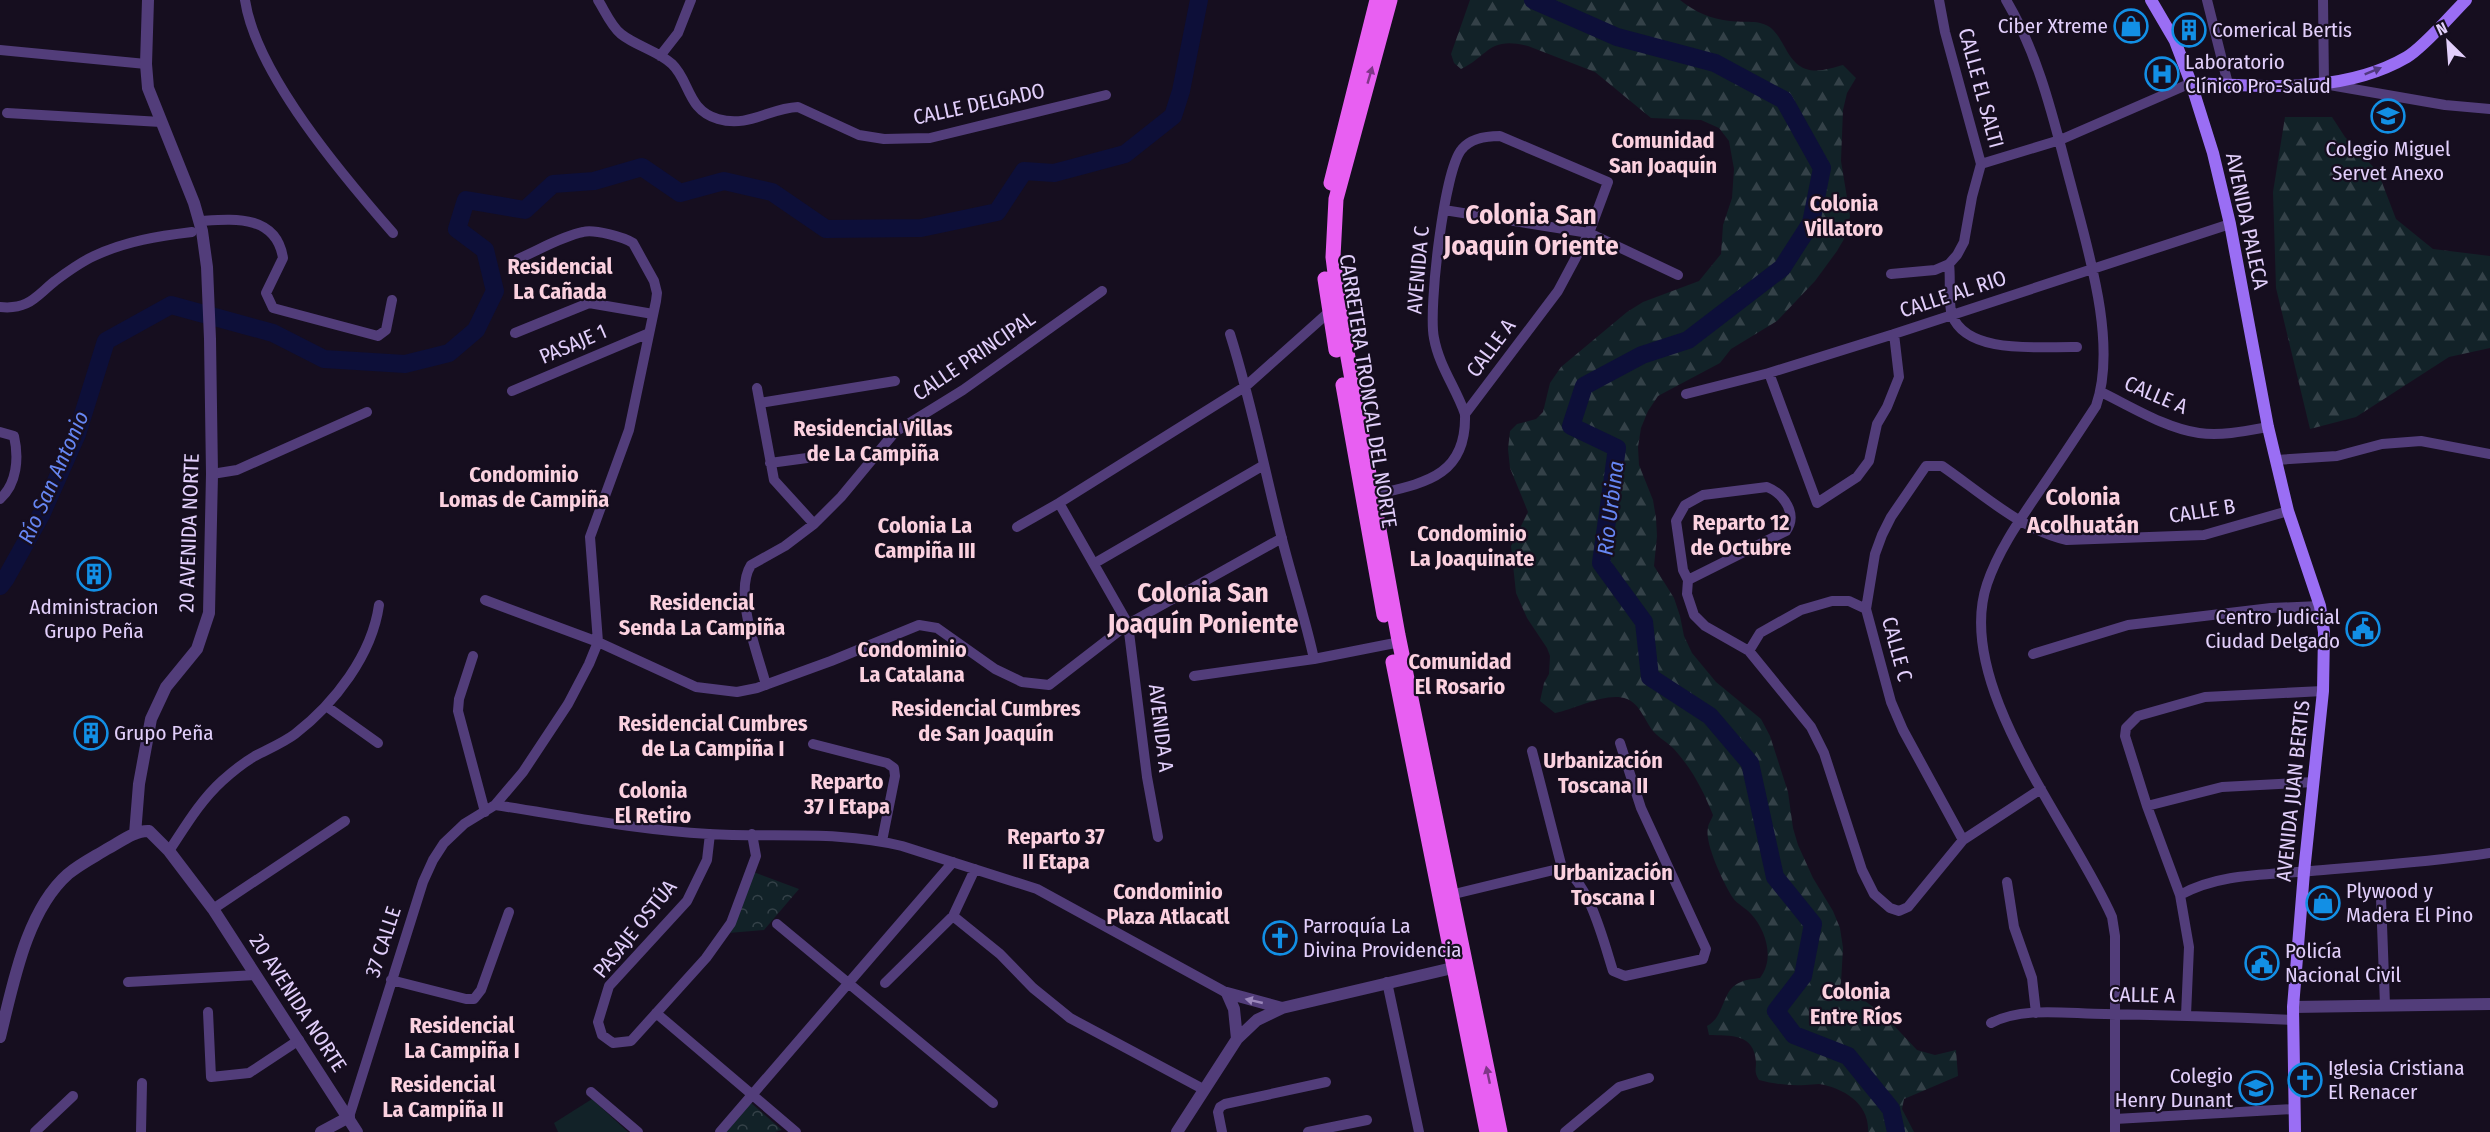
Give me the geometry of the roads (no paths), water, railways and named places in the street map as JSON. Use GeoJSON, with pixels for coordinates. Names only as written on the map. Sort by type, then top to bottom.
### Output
{"type":"FeatureCollection","features":[{"type":"Feature","properties":{"kind":"main road","name":"CARRETERA TRONCAL DEL NORTE"},"geometry":{"type":"LineString","coordinates":[[1377,0],[1336,157],[1325,212],[1323,242],[1329,312],[1458,966]]}},
{"type":"Feature","properties":{"kind":"main road","name":"CARRETERA TRONCAL DEL NORTE"},"geometry":{"type":"LineString","coordinates":[[1390,0],[1336,198],[1333,257],[1340,313],[1373,495],[1395,643],[1450,895],[1458,966]]}},
{"type":"Feature","properties":{"kind":"main road","name":"AVENIDA PALECA"},"geometry":{"type":"LineString","coordinates":[[2151,0],[2175,41],[2191,82],[2213,153],[2230,224],[2276,460]]}},
{"type":"Feature","properties":{"kind":"main road"},"geometry":{"type":"LineString","coordinates":[[2191,82],[2249,86],[2324,84],[2354,79],[2405,58],[2466,0]]}},
{"type":"Feature","properties":{"kind":"main road","name":"AVENIDA JUAN BERTIS"},"geometry":{"type":"LineString","coordinates":[[2276,460],[2288,511],[2320,606],[2324,632],[2323,691],[2293,1006],[2295,1132]]}},
{"type":"Feature","properties":{"kind":"main road"},"geometry":{"type":"LineString","coordinates":[[1458,966],[1486,1132]]}},
{"type":"Feature","properties":{"kind":"main road"},"geometry":{"type":"LineString","coordinates":[[1458,966],[1500,1132]]}},
{"type":"Feature","properties":{"kind":"street","name":"20 AVENIDA NORTE"},"geometry":{"type":"LineString","coordinates":[[148,0],[146,64],[148,88],[198,228],[208,301],[212,474],[209,613],[197,649],[166,687],[150,719],[139,784],[135,834],[149,831],[169,851],[213,909],[357,1132]]}},
{"type":"Feature","properties":{"kind":"street"},"geometry":{"type":"LineString","coordinates":[[245,0],[259,43],[284,91],[336,166],[393,233]]}},
{"type":"Feature","properties":{"kind":"street","name":"CALLE DELGADO"},"geometry":{"type":"LineString","coordinates":[[598,0],[614,27],[622,35],[660,56],[677,70],[691,99],[717,119],[741,122],[787,107],[798,107],[859,135],[884,139],[930,138],[1106,95]]}},
{"type":"Feature","properties":{"kind":"street"},"geometry":{"type":"LineString","coordinates":[[660,56],[678,33],[691,0]]}},
{"type":"Feature","properties":{"kind":"street","name":"CALLE EL SALTI"},"geometry":{"type":"LineString","coordinates":[[1939,0],[1945,32],[1982,164],[1972,197],[1964,242],[1949,264]]}},
{"type":"Feature","properties":{"kind":"street"},"geometry":{"type":"LineString","coordinates":[[2006,0],[2040,72],[2060,140],[2094,270],[2103,344],[2101,392],[2096,405],[1998,556],[1986,585],[1981,615],[1981,641],[1997,703],[2041,789],[2112,917],[2115,936],[2115,1132]]}},
{"type":"Feature","properties":{"kind":"street"},"geometry":{"type":"LineString","coordinates":[[2207,0],[2228,84]]}},
{"type":"Feature","properties":{"kind":"street"},"geometry":{"type":"LineString","coordinates":[[2323,0],[2324,84],[2445,105],[2490,109]]}},
{"type":"Feature","properties":{"kind":"street"},"geometry":{"type":"LineString","coordinates":[[0,50],[146,64]]}},
{"type":"Feature","properties":{"kind":"street"},"geometry":{"type":"LineString","coordinates":[[1982,164],[2060,140],[2191,82]]}},
{"type":"Feature","properties":{"kind":"street"},"geometry":{"type":"LineString","coordinates":[[8,113],[161,122]]}},
{"type":"Feature","properties":{"kind":"street","name":"AVENIDA C"},"geometry":{"type":"LineString","coordinates":[[1465,414],[1437,353],[1432,329],[1435,270],[1444,210],[1459,153],[1463,147],[1480,138],[1507,137],[1608,182]]}},
{"type":"Feature","properties":{"kind":"street","name":"CALLE A"},"geometry":{"type":"LineString","coordinates":[[1465,414],[1558,291],[1589,234],[1608,182]]}},
{"type":"Feature","properties":{"kind":"street"},"geometry":{"type":"LineString","coordinates":[[1444,210],[1589,234],[1678,275]]}},
{"type":"Feature","properties":{"kind":"street"},"geometry":{"type":"LineString","coordinates":[[0,307],[9,308],[35,301],[55,281],[93,256],[145,238],[248,221],[263,227],[280,247],[283,258],[266,294],[273,308],[378,336],[386,330],[392,300]]}},
{"type":"Feature","properties":{"kind":"street","name":"CALLE AL RIO"},"geometry":{"type":"LineString","coordinates":[[1686,394],[1769,372],[1894,334],[2230,224]]}},
{"type":"Feature","properties":{"kind":"street"},"geometry":{"type":"LineString","coordinates":[[518,259],[583,232],[626,239],[637,248],[656,287],[653,314],[629,430],[590,537],[598,642]]}},
{"type":"Feature","properties":{"kind":"street"},"geometry":{"type":"LineString","coordinates":[[1891,274],[1935,270],[1949,264],[1952,279],[1952,315],[1961,328],[1985,342],[2007,346],[2077,347]]}},
{"type":"Feature","properties":{"kind":"street","name":"CALLE PRINCIPAL"},"geometry":{"type":"LineString","coordinates":[[766,685],[748,619],[746,589],[748,570],[756,561],[786,546],[814,524],[841,497],[890,437],[963,390],[1102,291]]}},
{"type":"Feature","properties":{"kind":"street"},"geometry":{"type":"LineString","coordinates":[[515,333],[590,303],[653,314]]}},
{"type":"Feature","properties":{"kind":"street"},"geometry":{"type":"LineString","coordinates":[[1017,527],[1246,386],[1329,312]]}},
{"type":"Feature","properties":{"kind":"street","name":"PASAJE 1"},"geometry":{"type":"LineString","coordinates":[[512,392],[649,333]]}},
{"type":"Feature","properties":{"kind":"street"},"geometry":{"type":"LineString","coordinates":[[1230,334],[1246,386],[1282,538],[1301,602],[1314,659]]}},
{"type":"Feature","properties":{"kind":"street"},"geometry":{"type":"LineString","coordinates":[[1769,372],[1817,503],[1857,477],[1869,461],[1877,424],[1887,407],[1899,377],[1894,334]]}},
{"type":"Feature","properties":{"kind":"street"},"geometry":{"type":"LineString","coordinates":[[760,403],[895,381]]}},
{"type":"Feature","properties":{"kind":"street"},"geometry":{"type":"LineString","coordinates":[[758,388],[774,480],[814,524]]}},
{"type":"Feature","properties":{"kind":"street","name":"CALLE A"},"geometry":{"type":"LineString","coordinates":[[2101,392],[2172,426],[2199,433],[2228,434],[2268,427]]}},
{"type":"Feature","properties":{"kind":"street"},"geometry":{"type":"LineString","coordinates":[[212,474],[237,470],[367,412]]}},
{"type":"Feature","properties":{"kind":"street"},"geometry":{"type":"LineString","coordinates":[[1373,495],[1420,483],[1449,467],[1457,457],[1462,445],[1465,414]]}},
{"type":"Feature","properties":{"kind":"street"},"geometry":{"type":"LineString","coordinates":[[0,432],[14,436],[17,447],[13,481],[0,499]]}},
{"type":"Feature","properties":{"kind":"street"},"geometry":{"type":"LineString","coordinates":[[2276,460],[2337,456],[2382,444],[2421,441],[2490,454]]}},
{"type":"Feature","properties":{"kind":"street"},"geometry":{"type":"LineString","coordinates":[[771,463],[822,456]]}},
{"type":"Feature","properties":{"kind":"street"},"geometry":{"type":"LineString","coordinates":[[1095,563],[1264,465]]}},
{"type":"Feature","properties":{"kind":"street","name":"CALLE B"},"geometry":{"type":"LineString","coordinates":[[1926,466],[1942,466],[2020,520],[2054,537],[2082,541],[2204,535],[2288,511]]}},
{"type":"Feature","properties":{"kind":"street","name":"CALLE C"},"geometry":{"type":"LineString","coordinates":[[1926,466],[1891,516],[1882,535],[1875,554],[1866,609],[1891,702],[1903,730],[1963,840]]}},
{"type":"Feature","properties":{"kind":"street"},"geometry":{"type":"LineString","coordinates":[[1688,580],[1786,531],[1791,524],[1792,515],[1783,498],[1767,487],[1703,495],[1685,505],[1676,520],[1683,570],[1688,580],[1687,594],[1694,615],[1705,626],[1749,651],[1803,715],[1819,741],[1862,870],[1874,894],[1890,908],[1899,911],[1908,907],[1963,840],[2041,789]]}},
{"type":"Feature","properties":{"kind":"street"},"geometry":{"type":"LineString","coordinates":[[1059,503],[1128,624]]}},
{"type":"Feature","properties":{"kind":"street"},"geometry":{"type":"LineString","coordinates":[[485,600],[598,642],[696,687],[737,692],[766,685],[919,624],[937,628],[995,669],[1022,682],[1049,685],[1128,624],[1282,538]]}},
{"type":"Feature","properties":{"kind":"street"},"geometry":{"type":"LineString","coordinates":[[1749,651],[1760,633],[1801,610],[1832,601],[1849,601],[1866,609]]}},
{"type":"Feature","properties":{"kind":"street"},"geometry":{"type":"LineString","coordinates":[[169,851],[196,811],[220,783],[248,761],[295,734],[326,706],[366,649],[380,605]]}},
{"type":"Feature","properties":{"kind":"street"},"geometry":{"type":"LineString","coordinates":[[2033,654],[2128,625],[2271,608],[2320,606]]}},
{"type":"Feature","properties":{"kind":"street","name":"AVENIDA A"},"geometry":{"type":"LineString","coordinates":[[1128,624],[1147,777],[1158,837]]}},
{"type":"Feature","properties":{"kind":"street","name":"37 CALLE"},"geometry":{"type":"LineString","coordinates":[[349,1117],[423,882],[433,860],[454,833],[495,805],[523,772],[581,680],[598,642]]}},
{"type":"Feature","properties":{"kind":"street"},"geometry":{"type":"LineString","coordinates":[[1194,676],[1314,659],[1395,643]]}},
{"type":"Feature","properties":{"kind":"street"},"geometry":{"type":"LineString","coordinates":[[473,656],[458,706],[485,812]]}},
{"type":"Feature","properties":{"kind":"street"},"geometry":{"type":"LineString","coordinates":[[2186,1015],[2189,947],[2181,895],[2147,806],[2125,736],[2126,728],[2138,716],[2205,697],[2323,691]]}},
{"type":"Feature","properties":{"kind":"street"},"geometry":{"type":"LineString","coordinates":[[326,706],[378,743]]}},
{"type":"Feature","properties":{"kind":"street"},"geometry":{"type":"LineString","coordinates":[[1450,895],[1562,868],[1572,872],[1580,886],[1595,919],[1613,971],[1625,976],[1703,959],[1706,950],[1641,808],[1620,743]]}},
{"type":"Feature","properties":{"kind":"street"},"geometry":{"type":"LineString","coordinates":[[813,744],[887,763],[894,768],[896,776],[882,841]]}},
{"type":"Feature","properties":{"kind":"street"},"geometry":{"type":"LineString","coordinates":[[1532,751],[1562,868]]}},
{"type":"Feature","properties":{"kind":"street"},"geometry":{"type":"LineString","coordinates":[[2147,806],[2222,787],[2314,782]]}},
{"type":"Feature","properties":{"kind":"street"},"geometry":{"type":"LineString","coordinates":[[495,805],[629,827],[710,834],[820,834],[882,841],[1037,889],[1227,993],[1282,1008]]}},
{"type":"Feature","properties":{"kind":"street"},"geometry":{"type":"LineString","coordinates":[[213,909],[345,821]]}},
{"type":"Feature","properties":{"kind":"street"},"geometry":{"type":"LineString","coordinates":[[0,1037],[27,942],[47,898],[76,867],[135,834]]}},
{"type":"Feature","properties":{"kind":"street","name":"PASAJE OSTÚA"},"geometry":{"type":"LineString","coordinates":[[656,1013],[631,1041],[619,1044],[607,1040],[599,1028],[600,1015],[609,986],[687,901],[707,860],[710,834]]}},
{"type":"Feature","properties":{"kind":"street"},"geometry":{"type":"LineString","coordinates":[[752,834],[756,856],[731,923],[706,958],[656,1013],[796,1132]]}},
{"type":"Feature","properties":{"kind":"street"},"geometry":{"type":"LineString","coordinates":[[2181,895],[2211,881],[2444,860],[2490,853]]}},
{"type":"Feature","properties":{"kind":"street"},"geometry":{"type":"LineString","coordinates":[[720,1132],[953,862]]}},
{"type":"Feature","properties":{"kind":"street"},"geometry":{"type":"LineString","coordinates":[[885,983],[953,916],[975,869]]}},
{"type":"Feature","properties":{"kind":"street"},"geometry":{"type":"LineString","coordinates":[[2007,882],[2014,927],[2032,978],[2036,1013]]}},
{"type":"Feature","properties":{"kind":"street"},"geometry":{"type":"LineString","coordinates":[[2381,898],[2385,1005]]}},
{"type":"Feature","properties":{"kind":"street"},"geometry":{"type":"LineString","coordinates":[[392,980],[465,999],[474,999],[481,990],[509,912]]}},
{"type":"Feature","properties":{"kind":"street"},"geometry":{"type":"LineString","coordinates":[[953,916],[1000,954],[1033,988],[1070,1018],[1203,1089]]}},
{"type":"Feature","properties":{"kind":"street"},"geometry":{"type":"LineString","coordinates":[[777,924],[993,1103]]}},
{"type":"Feature","properties":{"kind":"street"},"geometry":{"type":"LineString","coordinates":[[1177,1132],[1237,1039],[1257,1020],[1282,1008],[1458,966]]}},
{"type":"Feature","properties":{"kind":"street"},"geometry":{"type":"LineString","coordinates":[[128,982],[256,975]]}},
{"type":"Feature","properties":{"kind":"street"},"geometry":{"type":"LineString","coordinates":[[1387,982],[1419,1132]]}},
{"type":"Feature","properties":{"kind":"street"},"geometry":{"type":"LineString","coordinates":[[1227,993],[1234,1009],[1237,1039]]}},
{"type":"Feature","properties":{"kind":"street"},"geometry":{"type":"LineString","coordinates":[[2293,1006],[2490,1004]]}},
{"type":"Feature","properties":{"kind":"street"},"geometry":{"type":"LineString","coordinates":[[208,1012],[211,1077],[249,1073],[299,1040]]}},
{"type":"Feature","properties":{"kind":"street","name":"CALLE A"},"geometry":{"type":"LineString","coordinates":[[1991,1023],[2006,1016],[2036,1013],[2186,1015],[2294,1020]]}},
{"type":"Feature","properties":{"kind":"street"},"geometry":{"type":"LineString","coordinates":[[1565,1132],[1619,1087],[1649,1078]]}},
{"type":"Feature","properties":{"kind":"street"},"geometry":{"type":"LineString","coordinates":[[1222,1132],[1218,1112],[1225,1104],[1326,1082]]}},
{"type":"Feature","properties":{"kind":"street"},"geometry":{"type":"LineString","coordinates":[[141,1132],[142,1083]]}},
{"type":"Feature","properties":{"kind":"street"},"geometry":{"type":"LineString","coordinates":[[591,1092],[638,1132]]}},
{"type":"Feature","properties":{"kind":"street"},"geometry":{"type":"LineString","coordinates":[[35,1132],[73,1095]]}},
{"type":"Feature","properties":{"kind":"street"},"geometry":{"type":"LineString","coordinates":[[2115,1119],[2294,1108]]}},
{"type":"Feature","properties":{"kind":"street"},"geometry":{"type":"LineString","coordinates":[[321,1132],[349,1117]]}},
{"type":"Feature","properties":{"kind":"street"},"geometry":{"type":"LineString","coordinates":[[1308,1132],[1367,1120]]}},
{"type":"Feature","properties":{"kind":"waterway","name":"Río San Antonio"},"geometry":{"type":"LineString","coordinates":[[0,586],[41,515],[77,434],[106,341],[171,305],[273,333],[324,359],[405,364],[449,353],[476,330],[495,291],[485,250],[457,229],[466,200],[525,210],[553,184],[594,181],[642,167],[680,193],[724,181],[772,192],[826,229],[921,228],[997,212],[1024,171],[1054,173],[1125,154],[1173,116],[1181,91],[1199,0]]}},
{"type":"Feature","properties":{"kind":"waterway","name":"Río Urbina"},"geometry":{"type":"LineString","coordinates":[[1533,0],[1617,37],[1715,63],[1784,100],[1822,168],[1811,223],[1782,268],[1688,340],[1642,355],[1584,386],[1571,426],[1617,448],[1601,563],[1644,622],[1650,677],[1710,716],[1750,763],[1775,877],[1813,924],[1803,976],[1776,1011],[1794,1035],[1848,1056],[1891,1109],[1896,1132]]}},
{"type":"Feature","properties":{"kind":"place","name":"Ciber Xtreme"},"geometry":{"type":"Point","coordinates":[2131,26]}},
{"type":"Feature","properties":{"kind":"place","name":"Comerical Bertis"},"geometry":{"type":"Point","coordinates":[2189,30]}},
{"type":"Feature","properties":{"kind":"place","name":"Laboratorio Clínico Pro-Salud"},"geometry":{"type":"Point","coordinates":[2162,74]}},
{"type":"Feature","properties":{"kind":"place","name":"Colegio Miguel Servet Anexo"},"geometry":{"type":"Point","coordinates":[2388,116]}},
{"type":"Feature","properties":{"kind":"place","name":"Administracion Grupo Peña"},"geometry":{"type":"Point","coordinates":[94,574]}},
{"type":"Feature","properties":{"kind":"place","name":"Centro Judicial Ciudad Delgado"},"geometry":{"type":"Point","coordinates":[2363,629]}},
{"type":"Feature","properties":{"kind":"place","name":"Grupo Peña"},"geometry":{"type":"Point","coordinates":[91,733]}},
{"type":"Feature","properties":{"kind":"place","name":"Plywood y Madera El Pino"},"geometry":{"type":"Point","coordinates":[2323,903]}},
{"type":"Feature","properties":{"kind":"place","name":"Parroquía La Divina Providencia"},"geometry":{"type":"Point","coordinates":[1280,938]}},
{"type":"Feature","properties":{"kind":"place","name":"Policía Nacional Civil"},"geometry":{"type":"Point","coordinates":[2262,963]}},
{"type":"Feature","properties":{"kind":"place","name":"Iglesia Cristiana El Renacer"},"geometry":{"type":"Point","coordinates":[2305,1080]}},
{"type":"Feature","properties":{"kind":"place","name":"Colegio Henry Dunant"},"geometry":{"type":"Point","coordinates":[2256,1088]}},
{"type":"Feature","properties":{"kind":"district","name":"Comunidad San Joaquín"},"geometry":{"type":"Point","coordinates":[1663,152]}},
{"type":"Feature","properties":{"kind":"district","name":"Colonia Villatoro"},"geometry":{"type":"Point","coordinates":[1844,216]}},
{"type":"Feature","properties":{"kind":"district","name":"Colonia San Joaquín Oriente"},"geometry":{"type":"Point","coordinates":[1531,230]}},
{"type":"Feature","properties":{"kind":"district","name":"Residencial La Cañada"},"geometry":{"type":"Point","coordinates":[560,278]}},
{"type":"Feature","properties":{"kind":"district","name":"Residencial Villas de La Campiña"},"geometry":{"type":"Point","coordinates":[873,440]}},
{"type":"Feature","properties":{"kind":"district","name":"Condominio Lomas de Campiña"},"geometry":{"type":"Point","coordinates":[524,486]}},
{"type":"Feature","properties":{"kind":"district","name":"Colonia Acolhuatán"},"geometry":{"type":"Point","coordinates":[2083,511]}},
{"type":"Feature","properties":{"kind":"district","name":"Reparto 12 de Octubre"},"geometry":{"type":"Point","coordinates":[1741,534]}},
{"type":"Feature","properties":{"kind":"district","name":"Colonia La Campiña III"},"geometry":{"type":"Point","coordinates":[925,538]}},
{"type":"Feature","properties":{"kind":"district","name":"Condominio La Joaquinate"},"geometry":{"type":"Point","coordinates":[1472,546]}},
{"type":"Feature","properties":{"kind":"district","name":"Colonia San Joaquín Poniente"},"geometry":{"type":"Point","coordinates":[1203,608]}},
{"type":"Feature","properties":{"kind":"district","name":"Residencial Senda La Campiña"},"geometry":{"type":"Point","coordinates":[702,614]}},
{"type":"Feature","properties":{"kind":"district","name":"Condominio La Catalana"},"geometry":{"type":"Point","coordinates":[912,662]}},
{"type":"Feature","properties":{"kind":"district","name":"Comunidad El Rosario"},"geometry":{"type":"Point","coordinates":[1460,674]}},
{"type":"Feature","properties":{"kind":"district","name":"Residencial Cumbres de San Joaquín"},"geometry":{"type":"Point","coordinates":[986,720]}},
{"type":"Feature","properties":{"kind":"district","name":"Residencial Cumbres de La Campiña I"},"geometry":{"type":"Point","coordinates":[713,736]}},
{"type":"Feature","properties":{"kind":"district","name":"Urbanización Toscana II"},"geometry":{"type":"Point","coordinates":[1603,772]}},
{"type":"Feature","properties":{"kind":"district","name":"Reparto 37 I Etapa"},"geometry":{"type":"Point","coordinates":[847,794]}},
{"type":"Feature","properties":{"kind":"district","name":"Colonia El Retiro"},"geometry":{"type":"Point","coordinates":[653,802]}},
{"type":"Feature","properties":{"kind":"district","name":"Reparto 37 II Etapa"},"geometry":{"type":"Point","coordinates":[1056,848]}},
{"type":"Feature","properties":{"kind":"district","name":"Urbanización Toscana I"},"geometry":{"type":"Point","coordinates":[1613,884]}},
{"type":"Feature","properties":{"kind":"district","name":"Condominio Plaza Atlacatl"},"geometry":{"type":"Point","coordinates":[1168,904]}},
{"type":"Feature","properties":{"kind":"district","name":"Colonia Entre Ríos"},"geometry":{"type":"Point","coordinates":[1856,1004]}},
{"type":"Feature","properties":{"kind":"district","name":"Residencial La Campiña I"},"geometry":{"type":"Point","coordinates":[462,1038]}},
{"type":"Feature","properties":{"kind":"district","name":"Residencial La Campiña II"},"geometry":{"type":"Point","coordinates":[443,1096]}}]}
